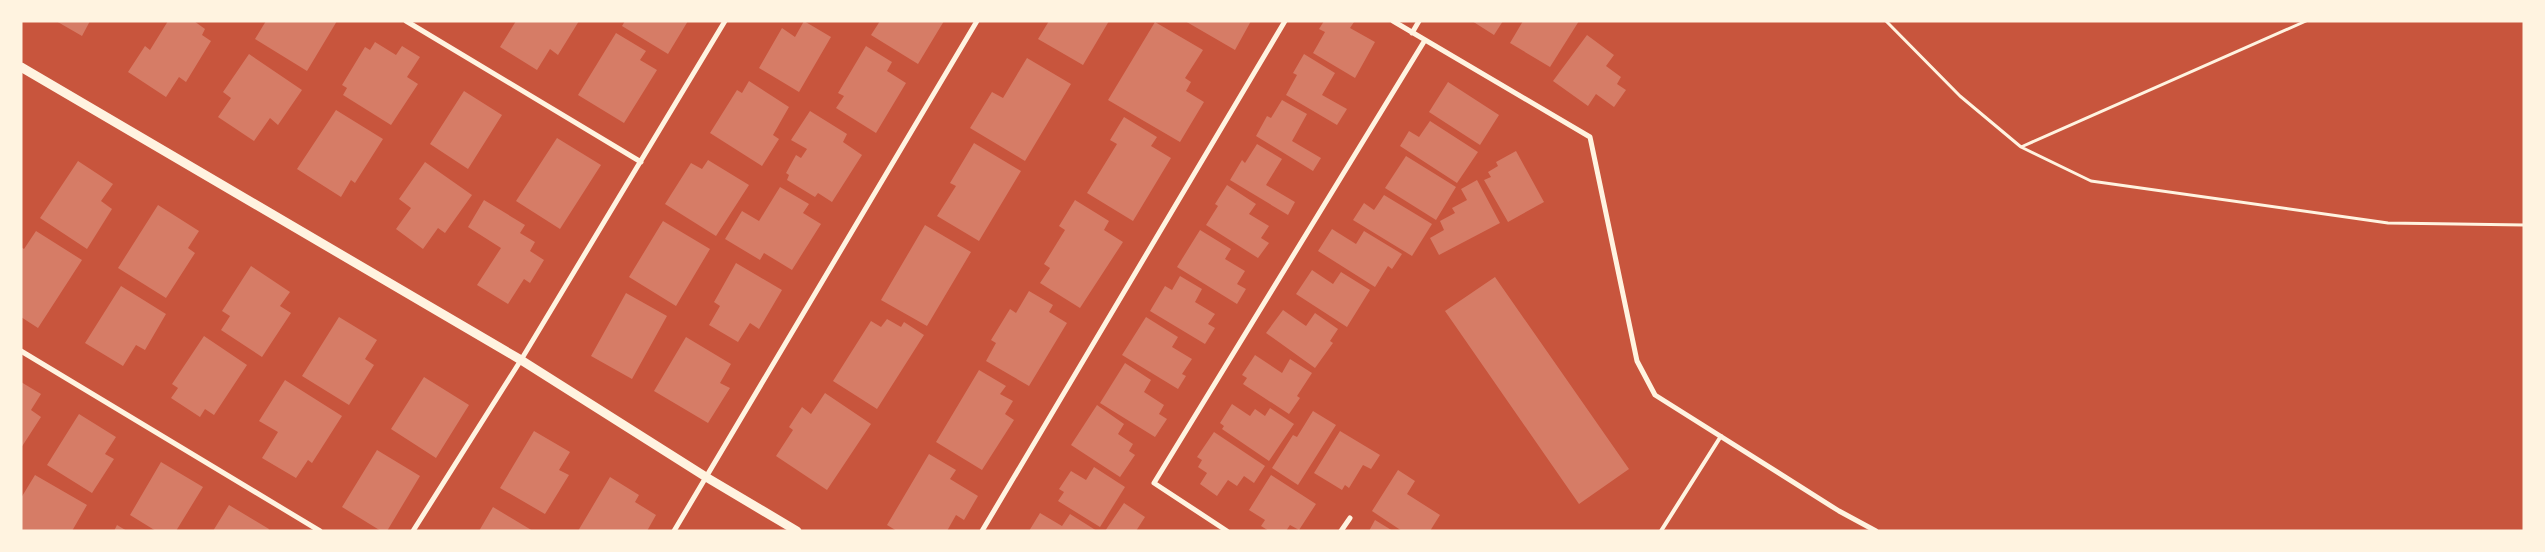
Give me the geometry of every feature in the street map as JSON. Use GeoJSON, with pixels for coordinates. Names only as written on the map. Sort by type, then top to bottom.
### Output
{"type":"FeatureCollection","features":[{"type":"Feature","properties":{"kind":"street"},"geometry":{"type":"LineString","coordinates":[[406,21],[641,162]]}},
{"type":"Feature","properties":{"kind":"street"},"geometry":{"type":"LineString","coordinates":[[413,531],[521,360],[725,21]]}},
{"type":"Feature","properties":{"kind":"street"},"geometry":{"type":"LineString","coordinates":[[674,531],[977,21]]}},
{"type":"Feature","properties":{"kind":"street"},"geometry":{"type":"LineString","coordinates":[[982,531],[1286,21]]}},
{"type":"Feature","properties":{"kind":"street"},"geometry":{"type":"LineString","coordinates":[[1393,21],[1590,137],[1637,361],[1655,395],[1839,511],[1876,531]]}},
{"type":"Feature","properties":{"kind":"street"},"geometry":{"type":"LineString","coordinates":[[1412,32],[1419,21]]}},
{"type":"Feature","properties":{"kind":"street"},"geometry":{"type":"LineString","coordinates":[[1227,531],[1154,483],[1425,40]]}},
{"type":"Feature","properties":{"kind":"street"},"geometry":{"type":"LineString","coordinates":[[21,67],[521,360],[706,477],[797,531]]}},
{"type":"Feature","properties":{"kind":"street"},"geometry":{"type":"LineString","coordinates":[[21,351],[320,531]]}},
{"type":"Feature","properties":{"kind":"street"},"geometry":{"type":"LineString","coordinates":[[1341,531],[1350,518]]}},
{"type":"Feature","properties":{"kind":"lane"},"geometry":{"type":"LineString","coordinates":[[1661,531],[1720,436]]}},
{"type":"Feature","properties":{"kind":"path"},"geometry":{"type":"LineString","coordinates":[[1886,21],[1960,96],[2021,146],[2091,181],[2388,223],[2524,225]]}},
{"type":"Feature","properties":{"kind":"path"},"geometry":{"type":"LineString","coordinates":[[2021,146],[2306,21]]}},
{"type":"Feature","properties":{"kind":"building"},"geometry":{"type":"Polygon","coordinates":[[[56,21],[90,21],[82,36],[56,21]]]}},
{"type":"Feature","properties":{"kind":"building"},"geometry":{"type":"Polygon","coordinates":[[[168,21],[194,21],[205,29],[202,35],[211,41],[186,82],[179,77],[166,97],[128,72],[145,46],[150,50],[168,21]]]}},
{"type":"Feature","properties":{"kind":"building"},"geometry":{"type":"Polygon","coordinates":[[[266,21],[337,21],[307,71],[255,39],[266,21]]]}},
{"type":"Feature","properties":{"kind":"building"},"geometry":{"type":"Polygon","coordinates":[[[516,21],[579,21],[558,55],[550,49],[537,70],[500,47],[516,21]]]}},
{"type":"Feature","properties":{"kind":"building"},"geometry":{"type":"Polygon","coordinates":[[[625,21],[688,21],[668,54],[622,26],[625,21]]]}},
{"type":"Feature","properties":{"kind":"building"},"geometry":{"type":"Polygon","coordinates":[[[804,21],[831,37],[799,92],[759,68],[782,28],[795,37],[804,21]]]}},
{"type":"Feature","properties":{"kind":"building"},"geometry":{"type":"Polygon","coordinates":[[[880,21],[944,21],[918,64],[871,35],[880,21]]]}},
{"type":"Feature","properties":{"kind":"building"},"geometry":{"type":"Polygon","coordinates":[[[1049,21],[1109,21],[1083,65],[1038,39],[1049,21]]]}},
{"type":"Feature","properties":{"kind":"building"},"geometry":{"type":"Polygon","coordinates":[[[1185,21],[1251,21],[1235,50],[1185,21]]]}},
{"type":"Feature","properties":{"kind":"building"},"geometry":{"type":"Polygon","coordinates":[[[1324,21],[1352,21],[1354,22],[1350,28],[1375,42],[1355,78],[1313,53],[1325,32],[1319,29],[1324,21]]]}},
{"type":"Feature","properties":{"kind":"building"},"geometry":{"type":"Polygon","coordinates":[[[1472,21],[1503,21],[1494,35],[1472,21]]]}},
{"type":"Feature","properties":{"kind":"building"},"geometry":{"type":"Polygon","coordinates":[[[1523,21],[1579,21],[1550,67],[1510,43],[1523,21]]]}},
{"type":"Feature","properties":{"kind":"building"},"geometry":{"type":"Polygon","coordinates":[[[1155,22],[1203,50],[1185,78],[1191,82],[1186,91],[1204,102],[1180,142],[1108,100],[1155,22]]]}},
{"type":"Feature","properties":{"kind":"building"},"geometry":{"type":"Polygon","coordinates":[[[616,33],[646,51],[640,60],[657,70],[624,123],[578,95],[616,33]]]}},
{"type":"Feature","properties":{"kind":"building"},"geometry":{"type":"Polygon","coordinates":[[[1587,35],[1614,55],[1606,66],[1621,77],[1617,84],[1626,90],[1614,107],[1596,94],[1588,106],[1553,81],[1587,35]]]}},
{"type":"Feature","properties":{"kind":"building"},"geometry":{"type":"Polygon","coordinates":[[[375,42],[396,55],[402,46],[420,57],[407,77],[418,84],[391,125],[343,95],[347,88],[342,85],[365,47],[370,50],[375,42]]]}},
{"type":"Feature","properties":{"kind":"building"},"geometry":{"type":"Polygon","coordinates":[[[866,46],[892,62],[887,71],[906,83],[876,133],[836,108],[844,96],[838,93],[866,46]]]}},
{"type":"Feature","properties":{"kind":"building"},"geometry":{"type":"Polygon","coordinates":[[[249,54],[302,90],[278,125],[270,118],[254,141],[218,117],[231,98],[223,92],[249,54]]]}},
{"type":"Feature","properties":{"kind":"building"},"geometry":{"type":"Polygon","coordinates":[[[1304,54],[1335,73],[1322,95],[1347,109],[1337,125],[1286,95],[1297,75],[1293,73],[1304,54]]]}},
{"type":"Feature","properties":{"kind":"building"},"geometry":{"type":"Polygon","coordinates":[[[1027,58],[1071,84],[1025,161],[970,128],[992,92],[1003,98],[1027,58]]]}},
{"type":"Feature","properties":{"kind":"building"},"geometry":{"type":"Polygon","coordinates":[[[749,81],[789,107],[773,135],[779,139],[762,166],[710,133],[737,90],[742,93],[749,81]]]}},
{"type":"Feature","properties":{"kind":"building"},"geometry":{"type":"Polygon","coordinates":[[[1448,82],[1499,115],[1480,145],[1429,112],[1448,82]]]}},
{"type":"Feature","properties":{"kind":"building"},"geometry":{"type":"Polygon","coordinates":[[[464,91],[502,115],[468,169],[430,144],[464,91]]]}},
{"type":"Feature","properties":{"kind":"building"},"geometry":{"type":"Polygon","coordinates":[[[1282,100],[1307,114],[1292,141],[1321,158],[1313,171],[1256,136],[1267,116],[1271,118],[1282,100]]]}},
{"type":"Feature","properties":{"kind":"building"},"geometry":{"type":"Polygon","coordinates":[[[336,110],[383,139],[355,183],[351,180],[341,197],[297,169],[336,110]]]}},
{"type":"Feature","properties":{"kind":"building"},"geometry":{"type":"Polygon","coordinates":[[[810,111],[847,134],[843,142],[862,155],[832,202],[818,193],[815,197],[787,180],[789,175],[786,173],[796,155],[801,158],[807,149],[791,140],[810,111]]]}},
{"type":"Feature","properties":{"kind":"building"},"geometry":{"type":"Polygon","coordinates":[[[1124,117],[1157,137],[1151,146],[1171,158],[1133,221],[1087,193],[1117,144],[1110,140],[1124,117]]]}},
{"type":"Feature","properties":{"kind":"building"},"geometry":{"type":"Polygon","coordinates":[[[1430,121],[1478,152],[1457,183],[1400,146],[1409,131],[1419,137],[1430,121]]]}},
{"type":"Feature","properties":{"kind":"building"},"geometry":{"type":"Polygon","coordinates":[[[557,138],[601,165],[560,229],[516,201],[557,138]]]}},
{"type":"Feature","properties":{"kind":"building"},"geometry":{"type":"Polygon","coordinates":[[[974,143],[1021,171],[979,241],[937,216],[956,186],[950,183],[974,143]]]}},
{"type":"Feature","properties":{"kind":"building"},"geometry":{"type":"Polygon","coordinates":[[[1257,144],[1282,159],[1266,185],[1295,202],[1288,215],[1230,180],[1242,160],[1245,163],[1257,144]]]}},
{"type":"Feature","properties":{"kind":"building"},"geometry":{"type":"Polygon","coordinates":[[[1516,151],[1544,202],[1508,222],[1484,180],[1491,177],[1488,172],[1498,166],[1496,162],[1516,151]]]}},
{"type":"Feature","properties":{"kind":"building"},"geometry":{"type":"Polygon","coordinates":[[[1406,156],[1456,187],[1436,220],[1385,188],[1406,156]]]}},
{"type":"Feature","properties":{"kind":"building"},"geometry":{"type":"Polygon","coordinates":[[[708,160],[749,185],[716,236],[665,204],[691,163],[702,169],[708,160]]]}},
{"type":"Feature","properties":{"kind":"building"},"geometry":{"type":"Polygon","coordinates":[[[78,161],[113,184],[101,201],[112,209],[87,249],[40,218],[78,161]]]}},
{"type":"Feature","properties":{"kind":"building"},"geometry":{"type":"Polygon","coordinates":[[[425,162],[472,195],[445,233],[438,228],[423,249],[396,229],[411,208],[399,199],[425,162]]]}},
{"type":"Feature","properties":{"kind":"building"},"geometry":{"type":"Polygon","coordinates":[[[1477,180],[1500,223],[1439,255],[1430,238],[1444,230],[1440,221],[1455,213],[1452,208],[1467,200],[1461,189],[1477,180]]]}},
{"type":"Feature","properties":{"kind":"building"},"geometry":{"type":"Polygon","coordinates":[[[1227,185],[1256,204],[1249,214],[1269,226],[1261,238],[1269,243],[1258,258],[1206,225],[1218,206],[1215,204],[1227,185]]]}},
{"type":"Feature","properties":{"kind":"building"},"geometry":{"type":"Polygon","coordinates":[[[780,187],[809,204],[803,213],[821,224],[792,270],[764,253],[760,260],[725,239],[742,211],[759,221],[780,187]]]}},
{"type":"Feature","properties":{"kind":"building"},"geometry":{"type":"Polygon","coordinates":[[[1384,195],[1432,224],[1412,256],[1353,220],[1364,203],[1374,210],[1384,195]]]}},
{"type":"Feature","properties":{"kind":"building"},"geometry":{"type":"Polygon","coordinates":[[[484,200],[525,225],[520,233],[535,242],[530,251],[544,260],[530,283],[524,279],[508,304],[477,285],[501,248],[468,227],[484,200]]]}},
{"type":"Feature","properties":{"kind":"building"},"geometry":{"type":"Polygon","coordinates":[[[1075,200],[1109,221],[1104,230],[1123,242],[1080,308],[1040,283],[1050,268],[1044,264],[1065,230],[1059,226],[1075,200]]]}},
{"type":"Feature","properties":{"kind":"building"},"geometry":{"type":"Polygon","coordinates":[[[158,205],[199,231],[188,248],[195,253],[166,298],[118,268],[158,205]]]}},
{"type":"Feature","properties":{"kind":"building"},"geometry":{"type":"Polygon","coordinates":[[[663,221],[710,249],[676,306],[629,277],[663,221]]]}},
{"type":"Feature","properties":{"kind":"building"},"geometry":{"type":"Polygon","coordinates":[[[925,225],[971,252],[927,326],[881,300],[925,225]]]}},
{"type":"Feature","properties":{"kind":"building"},"geometry":{"type":"Polygon","coordinates":[[[1332,229],[1356,244],[1364,231],[1402,254],[1392,269],[1388,266],[1375,287],[1318,251],[1332,229]]]}},
{"type":"Feature","properties":{"kind":"building"},"geometry":{"type":"Polygon","coordinates":[[[1200,230],[1231,249],[1225,259],[1245,271],[1237,284],[1246,289],[1237,304],[1177,267],[1200,230]]]}},
{"type":"Feature","properties":{"kind":"building"},"geometry":{"type":"Polygon","coordinates":[[[36,231],[82,260],[38,328],[21,317],[21,247],[24,249],[36,231]]]}},
{"type":"Feature","properties":{"kind":"building"},"geometry":{"type":"Polygon","coordinates":[[[736,263],[782,290],[759,329],[750,323],[738,342],[709,325],[720,306],[714,302],[736,263]]]}},
{"type":"Feature","properties":{"kind":"building"},"geometry":{"type":"Polygon","coordinates":[[[251,266],[290,292],[280,306],[291,313],[262,357],[221,330],[230,316],[222,311],[251,266]]]}},
{"type":"Feature","properties":{"kind":"building"},"geometry":{"type":"Polygon","coordinates":[[[1312,270],[1333,284],[1341,272],[1370,290],[1347,327],[1296,294],[1312,270]]]}},
{"type":"Feature","properties":{"kind":"building"},"geometry":{"type":"Polygon","coordinates":[[[1180,276],[1202,289],[1195,302],[1215,314],[1208,324],[1215,328],[1205,344],[1150,311],[1165,286],[1172,290],[1180,276]]]}},
{"type":"Feature","properties":{"kind":"building"},"geometry":{"type":"Polygon","coordinates":[[[1495,277],[1629,469],[1579,504],[1445,311],[1495,277]]]}},
{"type":"Feature","properties":{"kind":"building"},"geometry":{"type":"Polygon","coordinates":[[[121,286],[166,314],[145,350],[136,345],[123,366],[85,343],[121,286]]]}},
{"type":"Feature","properties":{"kind":"building"},"geometry":{"type":"Polygon","coordinates":[[[1029,291],[1053,305],[1049,312],[1067,323],[1029,386],[986,361],[996,343],[991,340],[1010,309],[1016,313],[1029,291]]]}},
{"type":"Feature","properties":{"kind":"building"},"geometry":{"type":"Polygon","coordinates":[[[626,293],[667,316],[632,379],[591,356],[626,293]]]}},
{"type":"Feature","properties":{"kind":"building"},"geometry":{"type":"Polygon","coordinates":[[[1283,310],[1306,326],[1315,313],[1338,329],[1330,341],[1333,343],[1315,368],[1266,333],[1283,310]]]}},
{"type":"Feature","properties":{"kind":"building"},"geometry":{"type":"Polygon","coordinates":[[[339,317],[377,340],[365,359],[374,365],[349,405],[302,376],[339,317]]]}},
{"type":"Feature","properties":{"kind":"building"},"geometry":{"type":"Polygon","coordinates":[[[1146,317],[1178,337],[1172,347],[1192,359],[1182,374],[1186,376],[1178,389],[1122,355],[1146,317]]]}},
{"type":"Feature","properties":{"kind":"building"},"geometry":{"type":"Polygon","coordinates":[[[887,319],[901,327],[904,322],[924,335],[877,409],[833,381],[871,321],[881,327],[887,319]]]}},
{"type":"Feature","properties":{"kind":"building"},"geometry":{"type":"Polygon","coordinates":[[[204,336],[247,365],[214,415],[205,409],[200,417],[171,398],[178,388],[172,384],[204,336]]]}},
{"type":"Feature","properties":{"kind":"building"},"geometry":{"type":"Polygon","coordinates":[[[686,337],[731,364],[720,383],[730,388],[708,423],[654,391],[686,337]]]}},
{"type":"Feature","properties":{"kind":"building"},"geometry":{"type":"Polygon","coordinates":[[[1255,355],[1282,373],[1290,359],[1312,373],[1297,396],[1300,398],[1289,414],[1243,384],[1247,378],[1242,375],[1255,355]]]}},
{"type":"Feature","properties":{"kind":"building"},"geometry":{"type":"Polygon","coordinates":[[[1125,363],[1151,380],[1144,392],[1164,405],[1159,414],[1167,419],[1155,437],[1100,403],[1125,363]]]}},
{"type":"Feature","properties":{"kind":"building"},"geometry":{"type":"Polygon","coordinates":[[[979,370],[1006,386],[1000,394],[1013,401],[1005,414],[1014,420],[982,470],[936,442],[979,370]]]}},
{"type":"Feature","properties":{"kind":"building"},"geometry":{"type":"Polygon","coordinates":[[[424,377],[469,405],[436,458],[391,429],[424,377]]]}},
{"type":"Feature","properties":{"kind":"building"},"geometry":{"type":"Polygon","coordinates":[[[285,380],[342,416],[312,463],[308,460],[296,478],[262,458],[278,432],[259,421],[285,380]]]}},
{"type":"Feature","properties":{"kind":"building"},"geometry":{"type":"Polygon","coordinates":[[[21,382],[41,394],[31,410],[41,417],[21,448],[21,382]]]}},
{"type":"Feature","properties":{"kind":"building"},"geometry":{"type":"Polygon","coordinates":[[[825,393],[871,424],[827,490],[776,456],[793,430],[789,427],[802,407],[811,414],[825,393]]]}},
{"type":"Feature","properties":{"kind":"building"},"geometry":{"type":"Polygon","coordinates":[[[1232,404],[1250,416],[1255,409],[1265,416],[1270,408],[1294,424],[1269,461],[1222,429],[1224,426],[1220,423],[1232,404]]]}},
{"type":"Feature","properties":{"kind":"building"},"geometry":{"type":"Polygon","coordinates":[[[1097,405],[1124,424],[1118,434],[1133,444],[1129,451],[1135,455],[1120,477],[1071,445],[1097,405]]]}},
{"type":"Feature","properties":{"kind":"building"},"geometry":{"type":"Polygon","coordinates":[[[1313,411],[1336,425],[1298,485],[1272,468],[1293,435],[1297,437],[1313,411]]]}},
{"type":"Feature","properties":{"kind":"building"},"geometry":{"type":"Polygon","coordinates":[[[79,414],[116,437],[105,454],[114,459],[92,493],[47,465],[79,414]]]}},
{"type":"Feature","properties":{"kind":"building"},"geometry":{"type":"Polygon","coordinates":[[[534,431],[570,452],[559,470],[569,475],[545,514],[500,488],[534,431]]]}},
{"type":"Feature","properties":{"kind":"building"},"geometry":{"type":"Polygon","coordinates":[[[1340,431],[1380,455],[1371,469],[1363,465],[1349,488],[1345,485],[1342,490],[1314,473],[1340,431]]]}},
{"type":"Feature","properties":{"kind":"building"},"geometry":{"type":"Polygon","coordinates":[[[1214,432],[1265,466],[1254,483],[1244,476],[1237,486],[1228,480],[1217,496],[1200,484],[1207,473],[1198,467],[1202,460],[1197,457],[1214,432]]]}},
{"type":"Feature","properties":{"kind":"building"},"geometry":{"type":"Polygon","coordinates":[[[377,450],[420,476],[387,531],[381,531],[342,507],[377,450]]]}},
{"type":"Feature","properties":{"kind":"building"},"geometry":{"type":"Polygon","coordinates":[[[929,454],[956,470],[950,479],[978,496],[964,520],[956,515],[947,531],[897,531],[887,525],[929,454]]]}},
{"type":"Feature","properties":{"kind":"building"},"geometry":{"type":"Polygon","coordinates":[[[161,462],[203,487],[176,531],[156,531],[130,515],[161,462]]]}},
{"type":"Feature","properties":{"kind":"building"},"geometry":{"type":"Polygon","coordinates":[[[1094,467],[1125,487],[1100,527],[1058,501],[1064,492],[1059,489],[1071,471],[1086,480],[1094,467]]]}},
{"type":"Feature","properties":{"kind":"building"},"geometry":{"type":"Polygon","coordinates":[[[1398,470],[1415,481],[1407,494],[1440,515],[1430,531],[1402,531],[1372,511],[1398,470]]]}},
{"type":"Feature","properties":{"kind":"building"},"geometry":{"type":"Polygon","coordinates":[[[35,475],[87,505],[72,531],[21,531],[21,498],[35,475]]]}},
{"type":"Feature","properties":{"kind":"building"},"geometry":{"type":"Polygon","coordinates":[[[1271,475],[1316,504],[1299,530],[1290,525],[1286,531],[1269,531],[1261,526],[1265,520],[1249,510],[1271,475]]]}},
{"type":"Feature","properties":{"kind":"building"},"geometry":{"type":"Polygon","coordinates":[[[610,477],[639,495],[635,502],[656,515],[647,531],[578,531],[610,477]]]}},
{"type":"Feature","properties":{"kind":"building"},"geometry":{"type":"Polygon","coordinates":[[[1124,503],[1145,517],[1136,531],[1105,531],[1124,503]]]}},
{"type":"Feature","properties":{"kind":"building"},"geometry":{"type":"Polygon","coordinates":[[[229,505],[269,529],[268,531],[213,531],[229,505]]]}},
{"type":"Feature","properties":{"kind":"building"},"geometry":{"type":"Polygon","coordinates":[[[493,507],[533,531],[479,531],[493,507]]]}},
{"type":"Feature","properties":{"kind":"building"},"geometry":{"type":"Polygon","coordinates":[[[1040,513],[1062,526],[1070,514],[1097,531],[1029,531],[1040,513]]]}},
{"type":"Feature","properties":{"kind":"building"},"geometry":{"type":"Polygon","coordinates":[[[1375,520],[1393,531],[1369,531],[1375,520]]]}},
{"type":"Feature","properties":{"kind":"building"},"geometry":{"type":"Polygon","coordinates":[[[117,525],[127,531],[114,531],[117,525]]]}}]}
